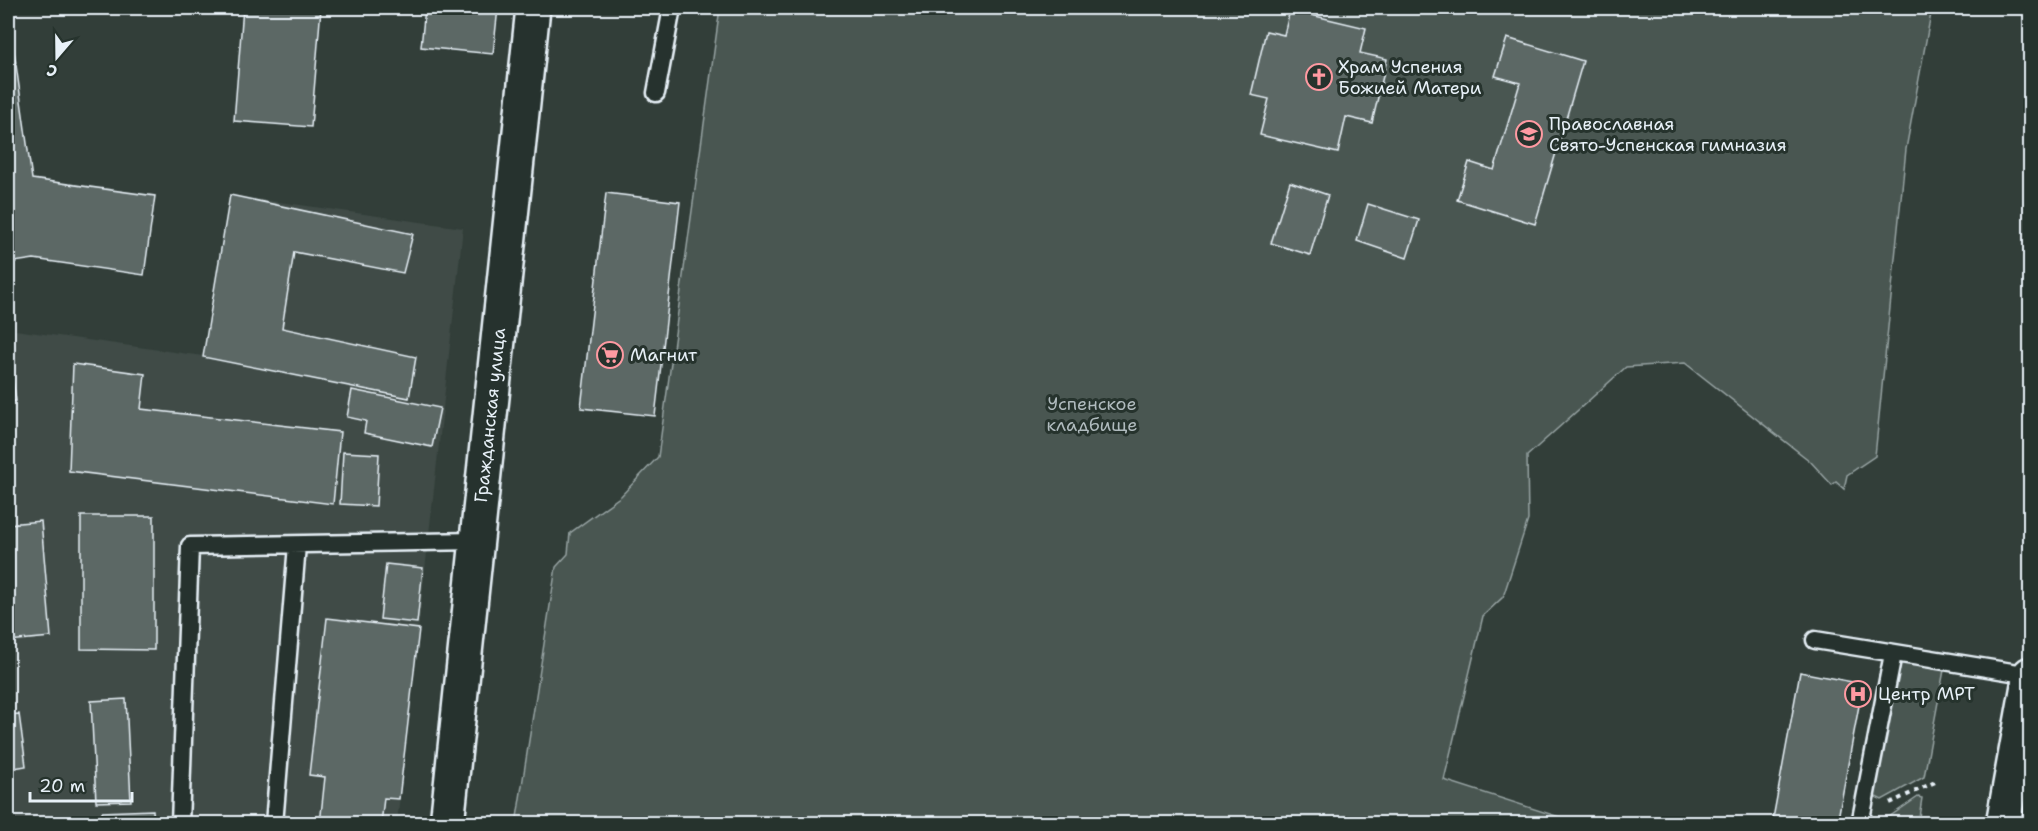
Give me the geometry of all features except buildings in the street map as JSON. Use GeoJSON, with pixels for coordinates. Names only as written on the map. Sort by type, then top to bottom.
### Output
{"type":"FeatureCollection","features":[{"type":"Feature","properties":{"kind":"main road","name":"Гражданская улица"},"geometry":{"type":"LineString","coordinates":[[447,824],[533,8]]}},
{"type":"Feature","properties":{"kind":"main road"},"geometry":{"type":"LineString","coordinates":[[2003,824],[2030,675]]}},
{"type":"Feature","properties":{"kind":"lane"},"geometry":{"type":"LineString","coordinates":[[656,93],[672,8]]}},
{"type":"Feature","properties":{"kind":"lane"},"geometry":{"type":"LineString","coordinates":[[180,824],[190,546],[477,541]]}},
{"type":"Feature","properties":{"kind":"lane"},"geometry":{"type":"LineString","coordinates":[[273,824],[297,544]]}},
{"type":"Feature","properties":{"kind":"lane"},"geometry":{"type":"LineString","coordinates":[[1815,640],[2030,675]]}},
{"type":"Feature","properties":{"kind":"lane"},"geometry":{"type":"LineString","coordinates":[[1861,820],[1893,654]]}},
{"type":"Feature","properties":{"kind":"path"},"geometry":{"type":"LineString","coordinates":[[1861,820],[1935,782]]}},
{"type":"Feature","properties":{"kind":"shaded area"},"geometry":{"type":"Polygon","coordinates":[[[230,195],[463,228],[397,823],[8,824],[8,329],[203,356],[230,195]]]}},
{"type":"Feature","properties":{"kind":"green space","name":"Успенское кладбище"},"geometry":{"type":"Polygon","coordinates":[[[720,8],[1932,8],[1906,149],[1875,456],[1847,475],[1844,489],[1836,482],[1832,485],[1810,461],[1685,363],[1626,367],[1527,456],[1528,520],[1503,597],[1483,616],[1444,780],[1578,823],[516,824],[556,567],[568,554],[570,533],[621,496],[658,457],[720,8]]]}},
{"type":"Feature","properties":{"kind":"green space"},"geometry":{"type":"Polygon","coordinates":[[[1899,661],[1944,670],[1924,777],[1882,800],[1874,796],[1899,661]]]}},
{"type":"Feature","properties":{"kind":"green space"},"geometry":{"type":"Polygon","coordinates":[[[1918,797],[1922,798],[1918,823],[1883,823],[1886,819],[1918,797]]]}},
{"type":"Feature","properties":{"kind":"place","name":"Храм Успения Божией Матери"},"geometry":{"type":"Point","coordinates":[1319,77]}},
{"type":"Feature","properties":{"kind":"place","name":"Православная Свято-Успенская гимназия"},"geometry":{"type":"Point","coordinates":[1529,134]}},
{"type":"Feature","properties":{"kind":"place","name":"Магнит"},"geometry":{"type":"Point","coordinates":[610,355]}},
{"type":"Feature","properties":{"kind":"place","name":"Центр МРТ"},"geometry":{"type":"Point","coordinates":[1858,694]}}]}
